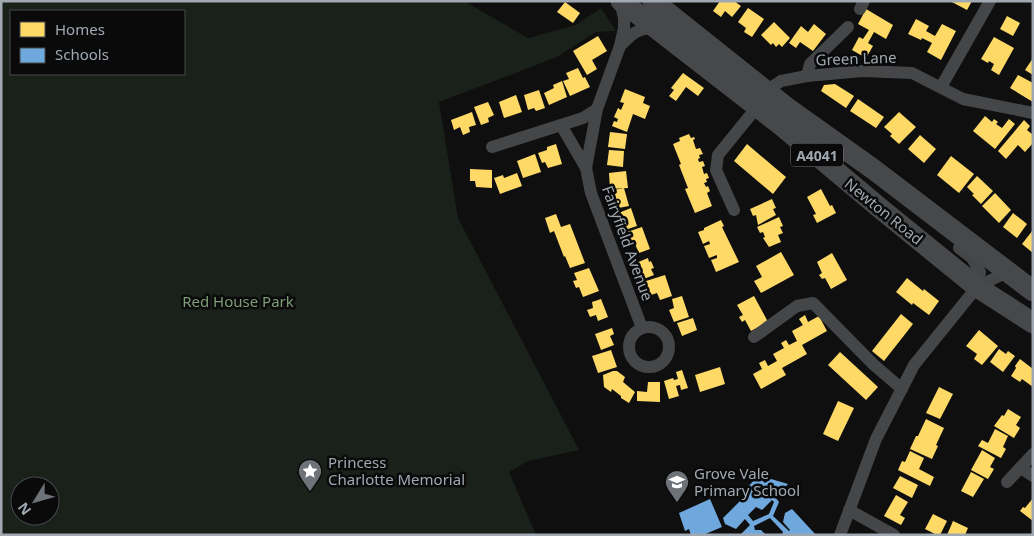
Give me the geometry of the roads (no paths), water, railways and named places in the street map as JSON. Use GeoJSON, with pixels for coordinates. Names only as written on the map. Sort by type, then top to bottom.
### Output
{"type":"FeatureCollection","features":[{"type":"Feature","properties":{"kind":"highway","name":"Newton Road"},"geometry":{"type":"LineString","coordinates":[[620,1],[654,27],[761,99],[786,107],[1033,291]]}},
{"type":"Feature","properties":{"kind":"highway","name":"Newton Road"},"geometry":{"type":"LineString","coordinates":[[653,1],[761,99],[782,126],[977,287],[1033,323]]}},
{"type":"Feature","properties":{"kind":"street","name":"Fairyfield Avenue"},"geometry":{"type":"LineString","coordinates":[[586,168],[597,109],[620,46],[624,28],[620,1]]}},
{"type":"Feature","properties":{"kind":"street"},"geometry":{"type":"LineString","coordinates":[[941,87],[990,1]]}},
{"type":"Feature","properties":{"kind":"street","name":"Fairyfield Avenue"},"geometry":{"type":"LineString","coordinates":[[620,46],[631,34],[640,29],[654,27]]}},
{"type":"Feature","properties":{"kind":"street"},"geometry":{"type":"LineString","coordinates":[[807,76],[810,64],[848,27]]}},
{"type":"Feature","properties":{"kind":"street","name":"Green Lane"},"geometry":{"type":"LineString","coordinates":[[761,99],[781,81],[807,76],[862,71],[912,73],[963,99],[1033,112]]}},
{"type":"Feature","properties":{"kind":"street"},"geometry":{"type":"LineString","coordinates":[[734,210],[716,170],[718,155],[761,99]]}},
{"type":"Feature","properties":{"kind":"street"},"geometry":{"type":"LineString","coordinates":[[492,147],[583,118],[597,109]]}},
{"type":"Feature","properties":{"kind":"street","name":"Fairyfield Avenue"},"geometry":{"type":"LineString","coordinates":[[561,125],[586,168],[591,193],[642,328]]}},
{"type":"Feature","properties":{"kind":"street"},"geometry":{"type":"LineString","coordinates":[[872,170],[885,190],[972,258],[980,272],[977,287]]}},
{"type":"Feature","properties":{"kind":"street"},"geometry":{"type":"LineString","coordinates":[[840,535],[876,439],[914,365],[977,287],[1007,272]]}},
{"type":"Feature","properties":{"kind":"street"},"geometry":{"type":"LineString","coordinates":[[754,337],[797,306],[813,302],[873,364],[902,389]]}},
{"type":"Feature","properties":{"kind":"street"},"geometry":{"type":"LineString","coordinates":[[1007,482],[1033,454]]}},
{"type":"Feature","properties":{"kind":"street"},"geometry":{"type":"LineString","coordinates":[[1021,468],[1033,476]]}},
{"type":"Feature","properties":{"kind":"street"},"geometry":{"type":"LineString","coordinates":[[849,510],[894,535]]}},
{"type":"Feature","properties":{"kind":"place","name":"Princess Charlotte Memorial"},"geometry":{"type":"Point","coordinates":[310,492]}},
{"type":"Feature","properties":{"kind":"place","name":"Grove Vale Primary School"},"geometry":{"type":"Point","coordinates":[677,503]}},
{"type":"Feature","properties":{"kind":"park label","name":"Red House Park"},"geometry":{"type":"Point","coordinates":[238,301]}}]}
